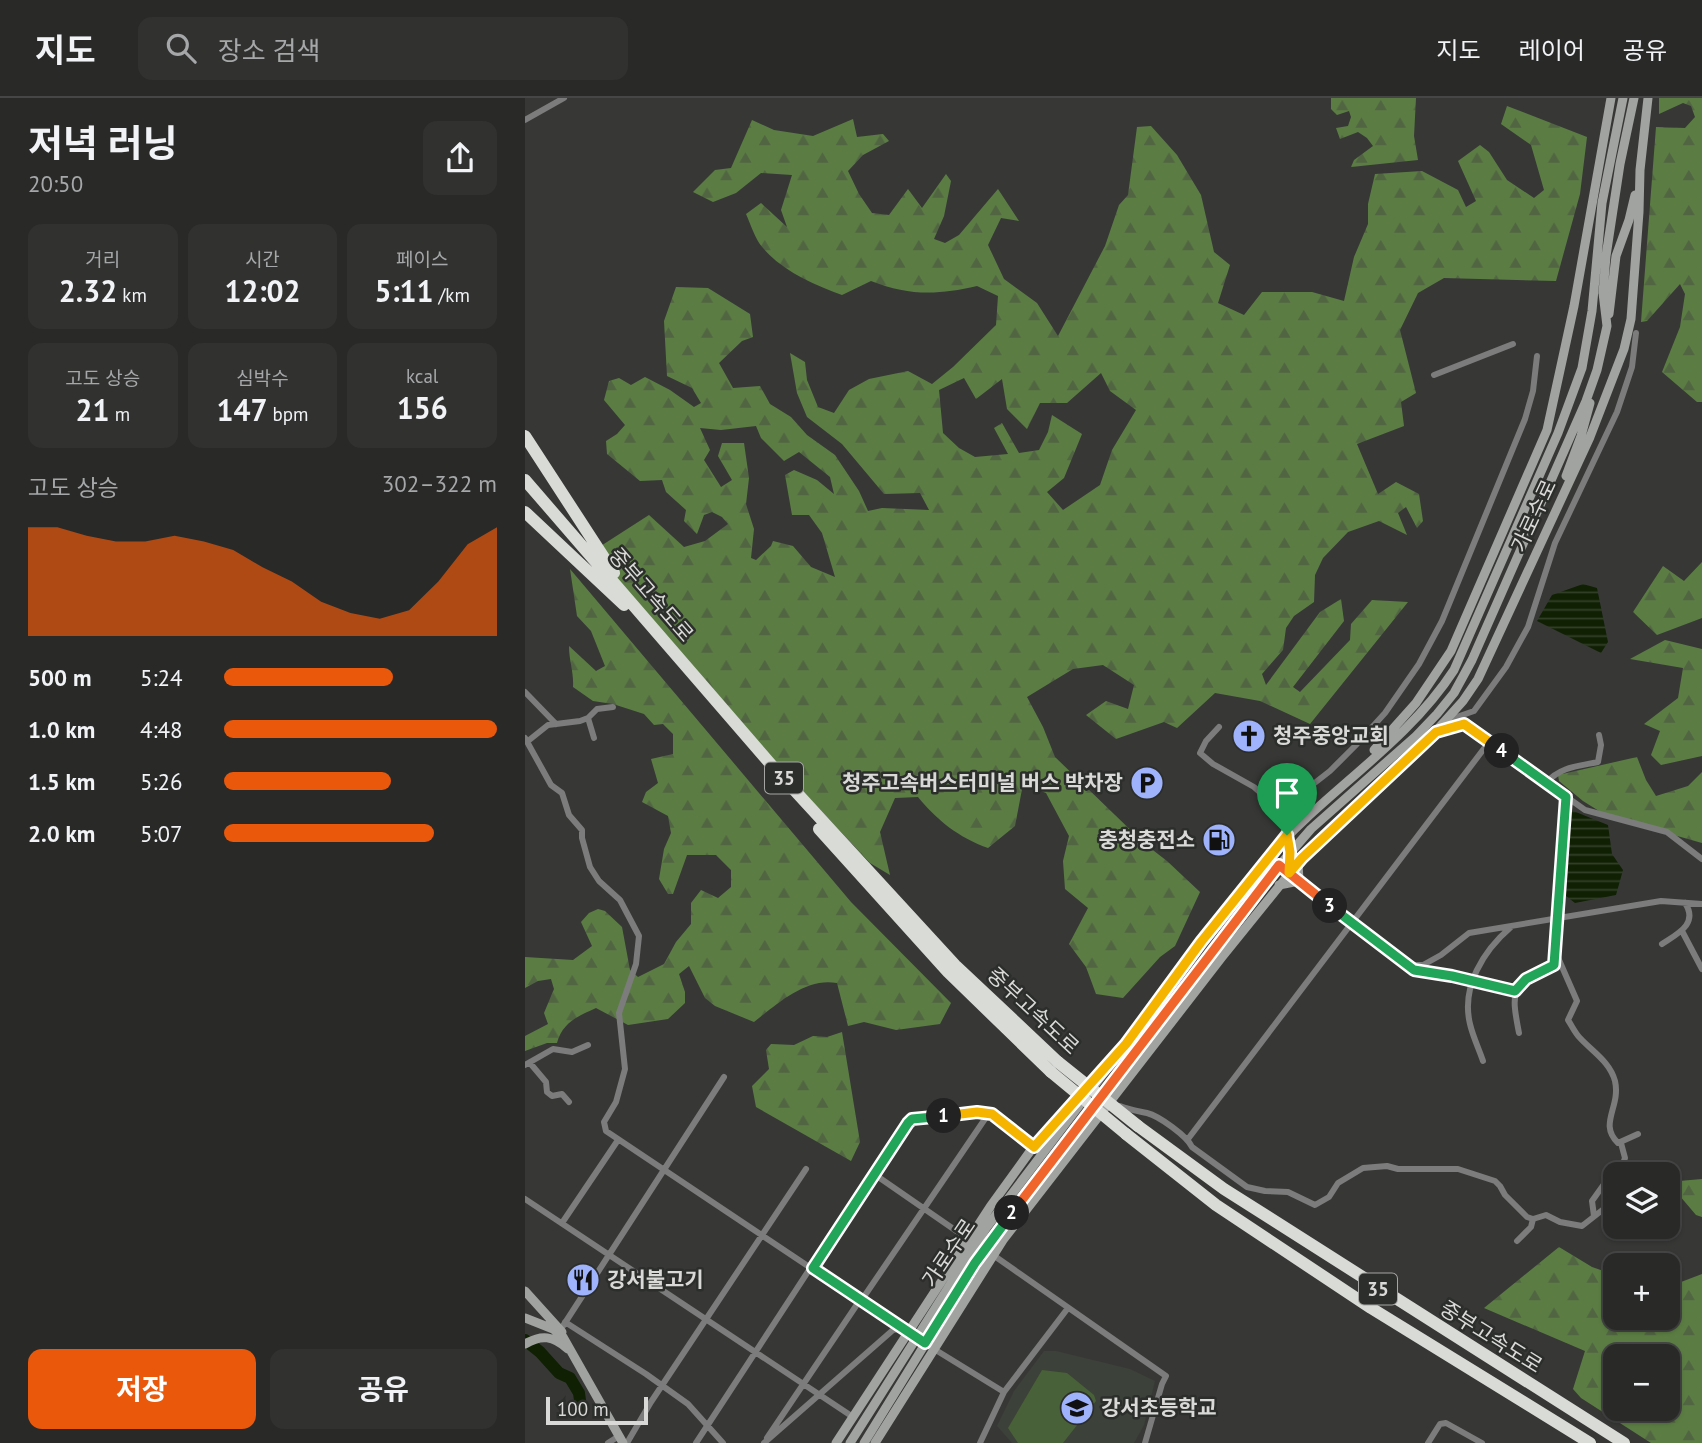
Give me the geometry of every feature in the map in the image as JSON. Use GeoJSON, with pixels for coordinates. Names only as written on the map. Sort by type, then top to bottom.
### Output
{"type":"FeatureCollection","features":[{"type":"Feature","properties":{"kind":"highway"},"geometry":{"type":"LineString","coordinates":[[525,436],[613,570],[627,603]]}},
{"type":"Feature","properties":{"kind":"highway","name":"중부고속도로"},"geometry":{"type":"LineString","coordinates":[[525,480],[627,603]]}},
{"type":"Feature","properties":{"kind":"highway","name":"중부고속도로"},"geometry":{"type":"LineString","coordinates":[[525,491],[955,965],[1054,1067],[1126,1134],[1216,1205],[1371,1308],[1590,1443]]}},
{"type":"Feature","properties":{"kind":"highway"},"geometry":{"type":"LineString","coordinates":[[525,512],[627,603]]}},
{"type":"Feature","properties":{"kind":"highway","name":"중부고속도로"},"geometry":{"type":"LineString","coordinates":[[1054,1067],[1224,1189],[1624,1443]]}},
{"type":"Feature","properties":{"kind":"main road","name":"가로수로"},"geometry":{"type":"LineString","coordinates":[[1338,789],[1409,712],[1447,657],[1465,622],[1539,450],[1552,413],[1574,306],[1611,98]]}},
{"type":"Feature","properties":{"kind":"main road","name":"가로수로"},"geometry":{"type":"LineString","coordinates":[[850,1443],[908,1332],[1268,857],[1287,835],[1419,717],[1454,670],[1558,433],[1582,368],[1592,311],[1602,203],[1623,98]]}},
{"type":"Feature","properties":{"kind":"main road","name":"가로수로"},"geometry":{"type":"LineString","coordinates":[[864,1443],[996,1234],[1202,962],[1311,829],[1416,736],[1454,693],[1472,660],[1586,401],[1597,370],[1607,326],[1603,293],[1606,256],[1634,98]]}},
{"type":"Feature","properties":{"kind":"main road","name":"가로수로"},"geometry":{"type":"LineString","coordinates":[[875,1443],[993,1255],[1109,1101],[1279,885],[1298,863],[1448,720],[1478,679],[1601,411],[1624,349],[1631,319],[1640,170],[1648,98]]}},
{"type":"Feature","properties":{"kind":"main road"},"geometry":{"type":"LineString","coordinates":[[1607,326],[1616,256],[1632,212],[1640,170]]}},
{"type":"Feature","properties":{"kind":"main road"},"geometry":{"type":"LineString","coordinates":[[1550,524],[1556,500],[1581,436],[1597,370]]}},
{"type":"Feature","properties":{"kind":"main road"},"geometry":{"type":"LineString","coordinates":[[1279,885],[1299,881],[1298,863]]}},
{"type":"Feature","properties":{"kind":"main road"},"geometry":{"type":"LineString","coordinates":[[836,1443],[968,1240],[1034,1147],[1126,1044]]}},
{"type":"Feature","properties":{"kind":"main road"},"geometry":{"type":"LineString","coordinates":[[525,1290],[563,1329],[572,1352],[623,1441]]}},
{"type":"Feature","properties":{"kind":"main road"},"geometry":{"type":"LineString","coordinates":[[525,1318],[563,1329]]}},
{"type":"Feature","properties":{"kind":"main road"},"geometry":{"type":"LineString","coordinates":[[525,1344],[536,1337],[544,1336],[572,1352]]}},
{"type":"Feature","properties":{"kind":"street"},"geometry":{"type":"LineString","coordinates":[[525,120],[564,98]]}},
{"type":"Feature","properties":{"kind":"street"},"geometry":{"type":"LineString","coordinates":[[1448,720],[1474,711],[1506,667],[1528,627],[1555,543],[1607,430],[1618,412],[1632,367],[1636,333]]}},
{"type":"Feature","properties":{"kind":"street"},"geometry":{"type":"LineString","coordinates":[[1434,375],[1513,344]]}},
{"type":"Feature","properties":{"kind":"street"},"geometry":{"type":"LineString","coordinates":[[1280,810],[1330,771],[1355,746],[1391,706],[1423,657],[1442,621],[1525,419],[1534,391],[1537,356]]}},
{"type":"Feature","properties":{"kind":"street"},"geometry":{"type":"LineString","coordinates":[[525,692],[556,724]]}},
{"type":"Feature","properties":{"kind":"street"},"geometry":{"type":"LineString","coordinates":[[613,707],[597,709],[588,718],[542,729],[526,739],[551,785],[562,793],[569,815],[582,830],[582,838],[594,874],[620,900],[639,936],[636,964],[618,1013],[625,1069],[616,1102],[603,1126],[606,1132],[925,1343]]}},
{"type":"Feature","properties":{"kind":"street"},"geometry":{"type":"LineString","coordinates":[[588,718],[594,738]]}},
{"type":"Feature","properties":{"kind":"street"},"geometry":{"type":"LineString","coordinates":[[1436,732],[1464,724],[1585,810],[1667,832],[1702,859]]}},
{"type":"Feature","properties":{"kind":"street"},"geometry":{"type":"LineString","coordinates":[[1219,727],[1206,741],[1200,753],[1213,764],[1254,787],[1299,824]]}},
{"type":"Feature","properties":{"kind":"street"},"geometry":{"type":"LineString","coordinates":[[1546,783],[1561,769],[1598,762],[1601,745],[1599,735]]}},
{"type":"Feature","properties":{"kind":"street"},"geometry":{"type":"LineString","coordinates":[[1188,1139],[1489,742]]}},
{"type":"Feature","properties":{"kind":"street"},"geometry":{"type":"LineString","coordinates":[[1519,1033],[1513,1001],[1515,991],[1526,979],[1554,965],[1566,797]]}},
{"type":"Feature","properties":{"kind":"street"},"geometry":{"type":"LineString","coordinates":[[1280,810],[1290,852],[1289,873]]}},
{"type":"Feature","properties":{"kind":"street"},"geometry":{"type":"LineString","coordinates":[[1268,857],[1414,970],[1515,991]]}},
{"type":"Feature","properties":{"kind":"street"},"geometry":{"type":"LineString","coordinates":[[1408,965],[1423,965],[1441,955],[1464,935],[1661,901],[1702,904]]}},
{"type":"Feature","properties":{"kind":"street"},"geometry":{"type":"LineString","coordinates":[[1662,944],[1688,924],[1691,917],[1685,903]]}},
{"type":"Feature","properties":{"kind":"street"},"geometry":{"type":"LineString","coordinates":[[1483,1061],[1470,1024],[1468,999],[1472,981],[1491,948],[1512,926]]}},
{"type":"Feature","properties":{"kind":"street"},"geometry":{"type":"LineString","coordinates":[[1682,931],[1702,969]]}},
{"type":"Feature","properties":{"kind":"street"},"geometry":{"type":"LineString","coordinates":[[1555,951],[1577,1001],[1568,1020],[1578,1037],[1611,1070],[1614,1079],[1618,1095],[1609,1123],[1614,1139],[1621,1143],[1624,1162]]}},
{"type":"Feature","properties":{"kind":"street"},"geometry":{"type":"LineString","coordinates":[[569,1102],[562,1094],[552,1096],[547,1092],[546,1082],[528,1064],[553,1049],[572,1052],[588,1045]]}},
{"type":"Feature","properties":{"kind":"street"},"geometry":{"type":"LineString","coordinates":[[723,1443],[696,1411],[663,1386],[563,1329],[724,1077]]}},
{"type":"Feature","properties":{"kind":"street"},"geometry":{"type":"LineString","coordinates":[[1109,1101],[1137,1113],[1148,1114],[1188,1139],[1192,1147],[1247,1187],[1288,1192],[1315,1205],[1329,1197],[1338,1183],[1363,1168],[1387,1166],[1398,1169],[1458,1169],[1495,1181],[1517,1209],[1533,1219],[1546,1216],[1582,1226],[1603,1209]]}},
{"type":"Feature","properties":{"kind":"street"},"geometry":{"type":"LineString","coordinates":[[696,1443],[912,1119],[989,1113],[1034,1147]]}},
{"type":"Feature","properties":{"kind":"street"},"geometry":{"type":"LineString","coordinates":[[764,1443],[989,1113]]}},
{"type":"Feature","properties":{"kind":"street"},"geometry":{"type":"LineString","coordinates":[[1621,1143],[1638,1134]]}},
{"type":"Feature","properties":{"kind":"street"},"geometry":{"type":"LineString","coordinates":[[562,1223],[618,1140]]}},
{"type":"Feature","properties":{"kind":"street"},"geometry":{"type":"LineString","coordinates":[[608,1443],[623,1441],[663,1386],[806,1169]]}},
{"type":"Feature","properties":{"kind":"street"},"geometry":{"type":"LineString","coordinates":[[874,1174],[968,1240]]}},
{"type":"Feature","properties":{"kind":"street"},"geometry":{"type":"LineString","coordinates":[[1594,1216],[1592,1201],[1603,1186]]}},
{"type":"Feature","properties":{"kind":"street"},"geometry":{"type":"LineString","coordinates":[[525,1199],[853,1417]]}},
{"type":"Feature","properties":{"kind":"street"},"geometry":{"type":"LineString","coordinates":[[1517,1241],[1531,1227],[1533,1219]]}},
{"type":"Feature","properties":{"kind":"street"},"geometry":{"type":"LineString","coordinates":[[993,1255],[1166,1376],[1145,1443]]}},
{"type":"Feature","properties":{"kind":"street"},"geometry":{"type":"LineString","coordinates":[[980,1443],[1004,1392],[1068,1308]]}},
{"type":"Feature","properties":{"kind":"street"},"geometry":{"type":"LineString","coordinates":[[764,1443],[893,1330],[908,1332]]}},
{"type":"Feature","properties":{"kind":"street"},"geometry":{"type":"LineString","coordinates":[[934,1349],[1004,1392]]}},
{"type":"Feature","properties":{"kind":"street"},"geometry":{"type":"LineString","coordinates":[[1428,1443],[1440,1424],[1446,1423],[1482,1443]]}},
{"type":"Feature","properties":{"kind":"shaded area"},"geometry":{"type":"Polygon","coordinates":[[[1583,584],[1597,588],[1608,642],[1601,653],[1537,621],[1552,595],[1583,584]]]}},
{"type":"Feature","properties":{"kind":"shaded area"},"geometry":{"type":"Polygon","coordinates":[[[1571,810],[1608,825],[1612,854],[1623,870],[1616,895],[1575,903],[1566,896],[1571,810]]]}},
{"type":"Feature","properties":{"kind":"shaded area","name":"강서초등학교"},"geometry":{"type":"Polygon","coordinates":[[[1044,1351],[1056,1351],[1130,1369],[1155,1381],[1144,1425],[1134,1443],[1012,1443],[997,1426],[1014,1391],[1044,1351]]]}},
{"type":"Feature","properties":{"kind":"shaded area"},"geometry":{"type":"Polygon","coordinates":[[[1042,1370],[1067,1373],[1094,1395],[1096,1401],[1063,1443],[1018,1443],[1008,1428],[1042,1370]]]}},
{"type":"Feature","properties":{"kind":"green space"},"geometry":{"type":"Polygon","coordinates":[[[1331,98],[1416,98],[1414,136],[1418,160],[1351,167],[1354,160],[1373,146],[1358,132],[1340,139],[1336,128],[1348,126],[1351,117],[1349,111],[1337,115],[1331,109],[1331,98]]]}},
{"type":"Feature","properties":{"kind":"green space"},"geometry":{"type":"Polygon","coordinates":[[[1659,98],[1702,98],[1702,402],[1697,402],[1662,372],[1680,327],[1685,294],[1680,284],[1647,321],[1641,322],[1656,127],[1685,128],[1695,117],[1691,106],[1683,103],[1659,114],[1659,98]]]}},
{"type":"Feature","properties":{"kind":"green space"},"geometry":{"type":"Polygon","coordinates":[[[1507,106],[1587,137],[1580,194],[1556,281],[1444,278],[1418,293],[1400,330],[1416,393],[1401,402],[1404,426],[1357,444],[1378,494],[1396,482],[1419,494],[1423,521],[1417,528],[1406,507],[1398,513],[1407,535],[1379,521],[1348,532],[1323,558],[1315,575],[1314,602],[1294,616],[1286,628],[1283,650],[1262,674],[1266,685],[1320,612],[1341,599],[1344,621],[1293,687],[1300,692],[1350,640],[1351,624],[1372,600],[1408,602],[1310,724],[1260,701],[1215,693],[1177,728],[1164,722],[1116,739],[1086,715],[1106,701],[1128,709],[1134,685],[1103,665],[1073,669],[1027,697],[1055,757],[1145,844],[1200,892],[1175,946],[1160,957],[1123,998],[1096,994],[1086,967],[1069,944],[1088,908],[1065,889],[1063,861],[1069,836],[1046,793],[1023,784],[1015,826],[988,848],[949,827],[918,797],[895,798],[880,832],[890,875],[870,863],[754,739],[593,551],[649,515],[684,547],[705,541],[728,524],[712,512],[704,515],[697,534],[684,521],[686,510],[666,492],[662,480],[640,481],[607,454],[606,441],[625,425],[604,400],[609,381],[619,378],[631,385],[645,377],[694,407],[701,403],[692,388],[667,376],[664,321],[676,287],[708,288],[750,314],[753,337],[742,341],[719,363],[733,388],[760,386],[770,404],[791,417],[807,435],[835,455],[859,491],[868,511],[882,508],[929,510],[920,493],[884,494],[842,444],[807,417],[797,393],[790,353],[805,362],[807,380],[818,407],[834,413],[849,390],[869,379],[908,371],[932,384],[996,325],[998,296],[977,286],[924,293],[871,281],[842,295],[810,282],[780,264],[760,244],[746,214],[761,203],[787,227],[781,210],[792,175],[761,173],[736,193],[713,202],[693,192],[715,170],[731,168],[752,120],[774,130],[813,136],[853,119],[857,137],[883,134],[889,141],[863,155],[848,171],[872,213],[889,215],[908,189],[922,208],[946,174],[951,181],[944,216],[934,239],[945,243],[959,235],[998,189],[1019,221],[1001,218],[988,245],[1004,279],[1037,303],[1058,336],[1105,246],[1119,205],[1128,195],[1137,127],[1151,126],[1177,155],[1201,195],[1214,252],[1230,265],[1218,303],[1244,315],[1262,292],[1312,292],[1344,301],[1354,257],[1368,224],[1368,204],[1375,174],[1422,171],[1458,190],[1466,207],[1476,201],[1458,161],[1480,145],[1489,152],[1507,180],[1534,198],[1544,190],[1531,145],[1501,124],[1507,106]],[[1101,373],[1067,403],[1040,403],[1027,429],[1007,409],[1002,379],[976,399],[964,378],[939,390],[943,433],[959,448],[975,457],[1008,454],[994,428],[1002,423],[1019,453],[1039,450],[1048,432],[1052,415],[1082,434],[1064,478],[1047,492],[1063,510],[1100,485],[1112,450],[1136,410],[1110,391],[1101,373]],[[756,426],[721,430],[700,428],[710,450],[704,460],[721,487],[732,480],[718,456],[722,443],[744,443],[749,478],[746,504],[754,529],[751,558],[756,560],[773,541],[793,546],[811,567],[835,577],[822,533],[809,515],[792,515],[785,475],[794,470],[817,480],[834,494],[830,477],[799,452],[784,461],[761,438],[756,426]]]}},
{"type":"Feature","properties":{"kind":"green space"},"geometry":{"type":"Polygon","coordinates":[[[1702,562],[1702,618],[1657,635],[1633,612],[1663,566],[1684,581],[1702,562]]]}},
{"type":"Feature","properties":{"kind":"green space"},"geometry":{"type":"Polygon","coordinates":[[[570,569],[851,902],[951,1003],[940,1024],[896,1030],[864,1022],[848,1026],[837,983],[825,982],[793,993],[754,1022],[715,1006],[705,998],[689,966],[679,974],[685,992],[685,1003],[668,1019],[628,1025],[596,1008],[567,1025],[557,1043],[547,1043],[525,1051],[525,1036],[548,1024],[544,1013],[554,989],[551,979],[538,981],[525,988],[525,957],[573,960],[592,946],[581,922],[589,913],[598,909],[605,911],[622,927],[630,970],[638,977],[664,964],[676,942],[691,924],[691,903],[701,890],[718,898],[731,887],[731,870],[716,855],[687,855],[673,894],[668,894],[659,879],[664,849],[671,833],[668,816],[642,802],[646,792],[658,783],[651,759],[673,754],[673,734],[663,724],[654,725],[644,714],[593,701],[573,687],[569,646],[596,671],[605,666],[591,631],[577,616],[570,569]]]}},
{"type":"Feature","properties":{"kind":"green space"},"geometry":{"type":"Polygon","coordinates":[[[1665,640],[1702,649],[1702,756],[1661,765],[1651,755],[1660,731],[1644,724],[1678,698],[1683,668],[1630,659],[1665,640]]]}},
{"type":"Feature","properties":{"kind":"green space"},"geometry":{"type":"Polygon","coordinates":[[[1637,757],[1656,796],[1688,786],[1702,772],[1702,843],[1607,816],[1559,781],[1558,775],[1637,757]]]}},
{"type":"Feature","properties":{"kind":"green space"},"geometry":{"type":"Polygon","coordinates":[[[842,1032],[860,1142],[851,1161],[756,1107],[752,1086],[769,1069],[766,1050],[771,1044],[794,1045],[813,1036],[827,1037],[842,1032]]]}},
{"type":"Feature","properties":{"kind":"green space"},"geometry":{"type":"Polygon","coordinates":[[[1702,1179],[1702,1217],[1696,1215],[1680,1196],[1680,1181],[1702,1179]]]}},
{"type":"Feature","properties":{"kind":"green space"},"geometry":{"type":"Polygon","coordinates":[[[1559,1247],[1603,1271],[1603,1330],[1680,1330],[1680,1282],[1702,1274],[1702,1443],[1651,1443],[1617,1421],[1680,1421],[1680,1344],[1603,1344],[1603,1412],[1581,1398],[1573,1389],[1585,1351],[1484,1308],[1559,1247]]]}},
{"type":"Feature","properties":{"kind":"waterway"},"geometry":{"type":"LineString","coordinates":[[525,1340],[559,1373],[570,1378],[579,1393],[581,1408]]}},
{"type":"Feature","properties":{"kind":"place","name":"청주중앙교회"},"geometry":{"type":"Point","coordinates":[1249,736]}},
{"type":"Feature","properties":{"kind":"place","name":"청주고속버스터미널 버스 박차장"},"geometry":{"type":"Point","coordinates":[1147,783]}},
{"type":"Feature","properties":{"kind":"place","name":"충청충전소"},"geometry":{"type":"Point","coordinates":[1219,840]}},
{"type":"Feature","properties":{"kind":"place","name":"강서불고기"},"geometry":{"type":"Point","coordinates":[583,1280]}},
{"type":"Feature","properties":{"kind":"place","name":"강서초등학교"},"geometry":{"type":"Point","coordinates":[1077,1408]}},
{"type":"Feature","properties":{"kind":"route"},"geometry":{"type":"LineString","coordinates":[[1287,835],[1201,942],[1126,1044],[1034,1147],[989,1113],[912,1119],[813,1268],[925,1343],[951,1299],[996,1234],[1279,865],[1395,957],[1414,970],[1515,991],[1526,979],[1554,965],[1566,797],[1464,724],[1436,732],[1302,858],[1289,873],[1290,852],[1287,835]]}}]}
